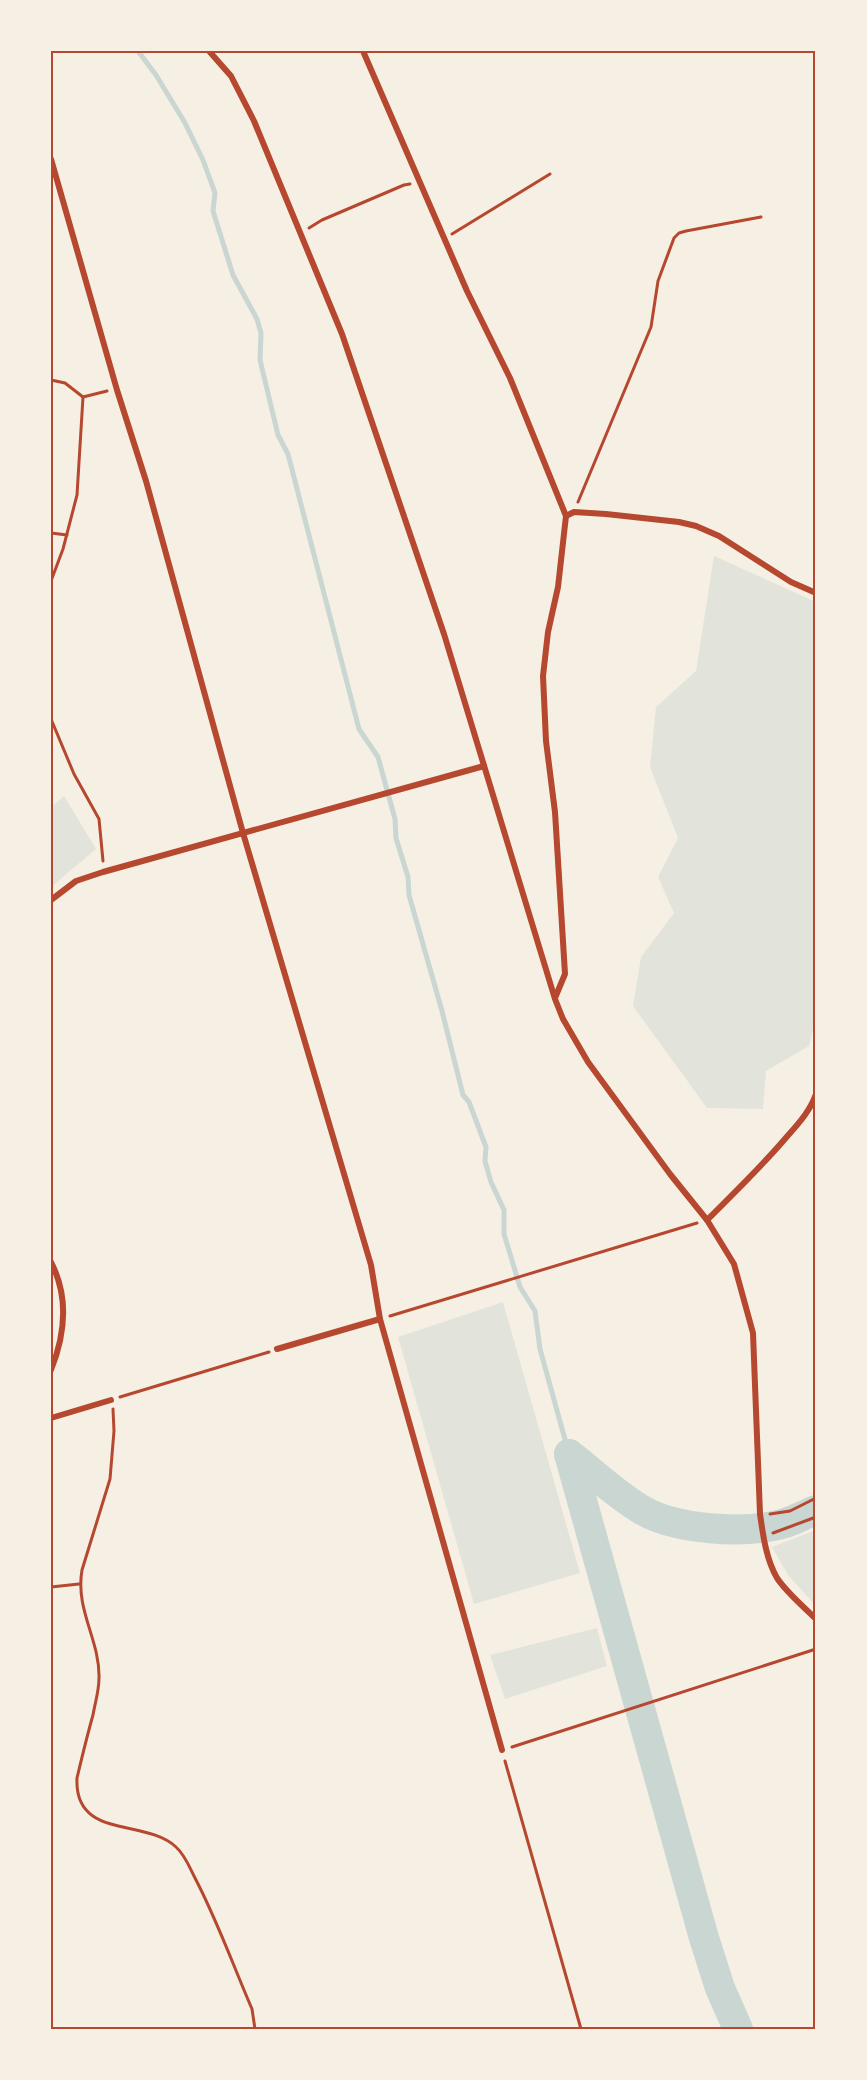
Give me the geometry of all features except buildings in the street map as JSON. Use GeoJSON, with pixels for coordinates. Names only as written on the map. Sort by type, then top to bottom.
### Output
{"type":"FeatureCollection","features":[{"type":"Feature","properties":{"kind":"street"},"geometry":{"type":"LineString","coordinates":[[208,51],[231,76],[254,121],[342,334],[444,634],[563,1019],[588,1062],[670,1174],[707,1220],[734,1264],[753,1333],[760,1514],[763,1537],[778,1578],[816,1619]]}},
{"type":"Feature","properties":{"kind":"street"},"geometry":{"type":"LineString","coordinates":[[363,51],[467,291],[510,378],[566,516],[558,587],[548,632],[543,676],[546,741],[555,812],[565,974],[555,999]]}},
{"type":"Feature","properties":{"kind":"street"},"geometry":{"type":"LineString","coordinates":[[51,159],[117,390],[146,481],[243,833],[371,1265],[380,1319],[502,1750]]}},
{"type":"Feature","properties":{"kind":"street"},"geometry":{"type":"LineString","coordinates":[[566,516],[574,512],[679,522],[696,526],[719,536],[791,582],[816,593]]}},
{"type":"Feature","properties":{"kind":"street"},"geometry":{"type":"LineString","coordinates":[[51,900],[76,881],[102,872],[484,766]]}},
{"type":"Feature","properties":{"kind":"street"},"geometry":{"type":"LineString","coordinates":[[707,1220],[776,1149],[801,1119],[816,1094]]}},
{"type":"Feature","properties":{"kind":"street"},"geometry":{"type":"LineString","coordinates":[[51,1262],[60,1286],[63,1319],[61,1342],[51,1370]]}},
{"type":"Feature","properties":{"kind":"street"},"geometry":{"type":"LineString","coordinates":[[277,1349],[380,1319]]}},
{"type":"Feature","properties":{"kind":"street"},"geometry":{"type":"LineString","coordinates":[[51,1418],[111,1400]]}},
{"type":"Feature","properties":{"kind":"path"},"geometry":{"type":"LineString","coordinates":[[445,238],[550,174]]}},
{"type":"Feature","properties":{"kind":"path"},"geometry":{"type":"LineString","coordinates":[[300,233],[322,220],[404,185],[421,183]]}},
{"type":"Feature","properties":{"kind":"path"},"geometry":{"type":"LineString","coordinates":[[574,512],[651,327],[658,281],[674,238],[686,231],[761,217]]}},
{"type":"Feature","properties":{"kind":"path"},"geometry":{"type":"LineString","coordinates":[[51,380],[65,382],[83,397]]}},
{"type":"Feature","properties":{"kind":"path"},"geometry":{"type":"LineString","coordinates":[[83,397],[117,390]]}},
{"type":"Feature","properties":{"kind":"path"},"geometry":{"type":"LineString","coordinates":[[51,581],[67,536],[77,495],[83,397]]}},
{"type":"Feature","properties":{"kind":"path"},"geometry":{"type":"LineString","coordinates":[[51,533],[67,536]]}},
{"type":"Feature","properties":{"kind":"path"},"geometry":{"type":"LineString","coordinates":[[51,719],[69,765],[99,819],[102,872]]}},
{"type":"Feature","properties":{"kind":"path"},"geometry":{"type":"LineString","coordinates":[[380,1319],[707,1220]]}},
{"type":"Feature","properties":{"kind":"path"},"geometry":{"type":"LineString","coordinates":[[255,2029],[252,2008],[202,1892],[177,1848],[154,1835],[98,1820],[87,1810],[76,1790],[98,1693],[99,1678],[95,1649],[81,1604],[80,1584],[82,1569],[110,1479],[114,1431],[111,1400],[277,1349]]}},
{"type":"Feature","properties":{"kind":"path"},"geometry":{"type":"LineString","coordinates":[[760,1514],[790,1510],[816,1498]]}},
{"type":"Feature","properties":{"kind":"path"},"geometry":{"type":"LineString","coordinates":[[763,1537],[816,1517]]}},
{"type":"Feature","properties":{"kind":"path"},"geometry":{"type":"LineString","coordinates":[[51,1587],[80,1584]]}},
{"type":"Feature","properties":{"kind":"path"},"geometry":{"type":"LineString","coordinates":[[581,2029],[502,1750],[816,1649]]}},
{"type":"Feature","properties":{"kind":"shaded area"},"geometry":{"type":"Polygon","coordinates":[[[714,556],[816,602],[816,1017],[809,1046],[766,1071],[763,1109],[707,1108],[633,1006],[641,957],[674,913],[658,877],[678,838],[650,767],[656,707],[696,671],[714,556]]]}},
{"type":"Feature","properties":{"kind":"shaded area"},"geometry":{"type":"Polygon","coordinates":[[[64,796],[96,849],[51,887],[51,807],[64,796]]]}},
{"type":"Feature","properties":{"kind":"shaded area"},"geometry":{"type":"Polygon","coordinates":[[[503,1302],[580,1573],[474,1604],[398,1337],[503,1302]]]}},
{"type":"Feature","properties":{"kind":"shaded area"},"geometry":{"type":"Polygon","coordinates":[[[816,1530],[816,1606],[788,1575],[772,1547],[816,1530]]]}},
{"type":"Feature","properties":{"kind":"shaded area"},"geometry":{"type":"Polygon","coordinates":[[[597,1628],[607,1666],[505,1699],[490,1655],[597,1628]]]}},
{"type":"Feature","properties":{"kind":"waterway"},"geometry":{"type":"LineString","coordinates":[[138,51],[156,75],[185,123],[203,160],[215,193],[213,211],[233,275],[257,319],[261,333],[260,360],[278,435],[288,454],[359,729],[378,757],[395,819],[396,838],[408,877],[409,895],[463,1095],[469,1102],[486,1147],[485,1161],[491,1182],[504,1210],[504,1234],[520,1287],[535,1311],[540,1349],[569,1454]]}},
{"type":"Feature","properties":{"kind":"waterway"},"geometry":{"type":"LineString","coordinates":[[569,1454],[704,1938],[720,1988],[738,2029]]}},
{"type":"Feature","properties":{"kind":"waterway"},"geometry":{"type":"LineString","coordinates":[[569,1454],[632,1504],[656,1517],[673,1522],[710,1528],[749,1529],[782,1524],[816,1510]]}}]}
